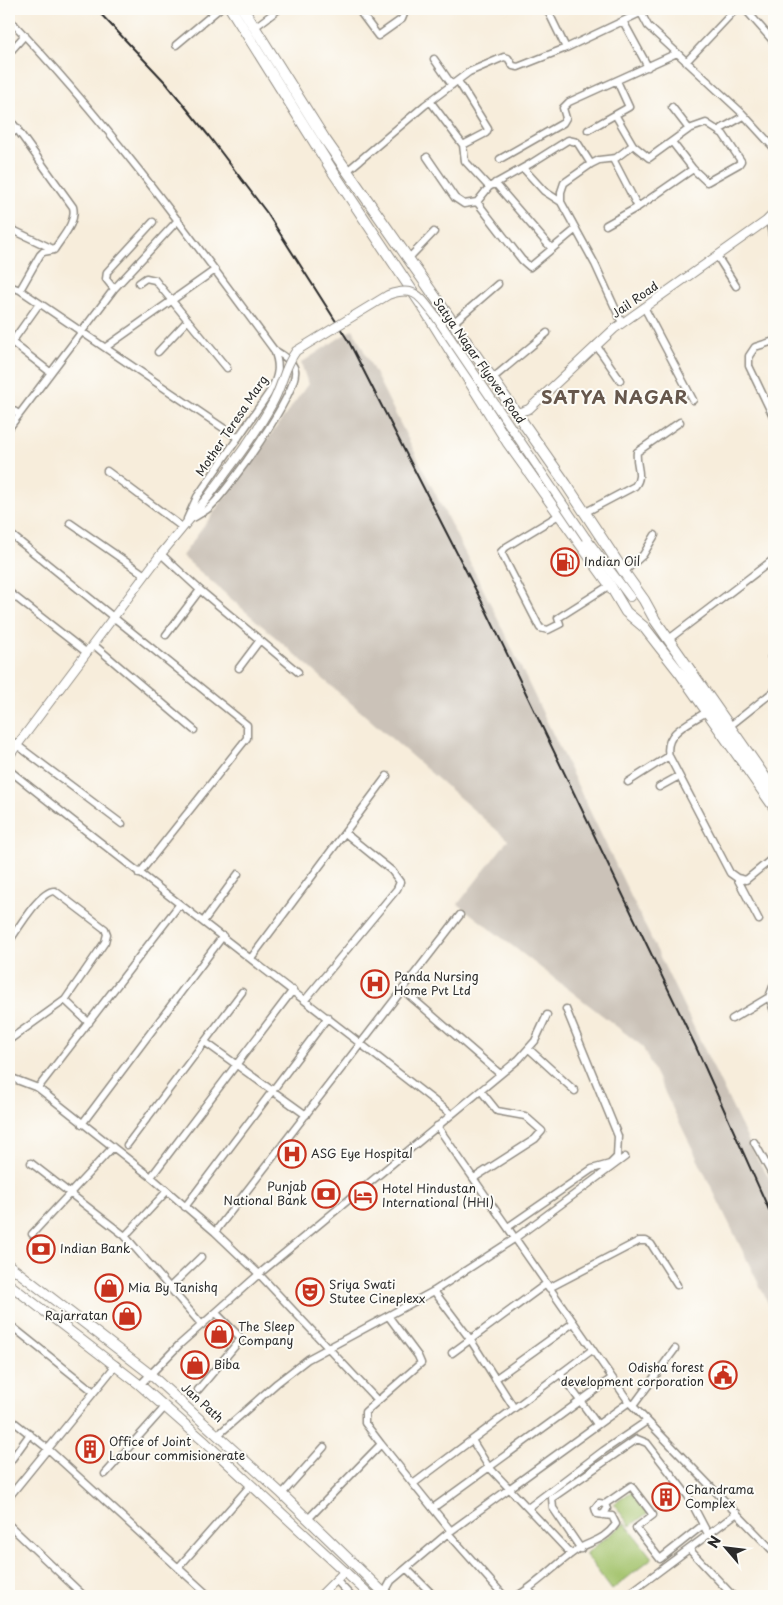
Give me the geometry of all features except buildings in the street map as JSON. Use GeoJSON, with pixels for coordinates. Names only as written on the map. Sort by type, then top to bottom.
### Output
{"type":"FeatureCollection","features":[{"type":"Feature","properties":{"kind":"main road"},"geometry":{"type":"LineString","coordinates":[[231,9],[336,175],[371,226],[497,427],[610,585],[627,612],[644,627],[708,711],[774,807]]}},
{"type":"Feature","properties":{"kind":"main road"},"geometry":{"type":"LineString","coordinates":[[244,9],[346,172],[517,413],[669,639],[774,790]]}},
{"type":"Feature","properties":{"kind":"main road"},"geometry":{"type":"LineString","coordinates":[[371,226],[380,220]]}},
{"type":"Feature","properties":{"kind":"main road"},"geometry":{"type":"LineString","coordinates":[[453,356],[469,345]]}},
{"type":"Feature","properties":{"kind":"main road"},"geometry":{"type":"LineString","coordinates":[[627,612],[630,597],[644,601]]}},
{"type":"Feature","properties":{"kind":"main road"},"geometry":{"type":"LineString","coordinates":[[627,612],[641,615],[644,601]]}},
{"type":"Feature","properties":{"kind":"main road","name":"Jan Path"},"geometry":{"type":"LineString","coordinates":[[9,1265],[150,1374],[282,1494],[386,1595]]}},
{"type":"Feature","properties":{"kind":"main road"},"geometry":{"type":"LineString","coordinates":[[9,1284],[116,1365],[166,1407],[371,1596]]}},
{"type":"Feature","properties":{"kind":"street"},"geometry":{"type":"LineString","coordinates":[[176,45],[219,9]]}},
{"type":"Feature","properties":{"kind":"street"},"geometry":{"type":"LineString","coordinates":[[255,27],[279,9]]}},
{"type":"Feature","properties":{"kind":"street"},"geometry":{"type":"LineString","coordinates":[[358,9],[378,36],[402,19],[406,9]]}},
{"type":"Feature","properties":{"kind":"street"},"geometry":{"type":"LineString","coordinates":[[547,9],[566,48]]}},
{"type":"Feature","properties":{"kind":"street"},"geometry":{"type":"LineString","coordinates":[[686,62],[736,9]]}},
{"type":"Feature","properties":{"kind":"street"},"geometry":{"type":"LineString","coordinates":[[745,9],[774,42]]}},
{"type":"Feature","properties":{"kind":"street"},"geometry":{"type":"LineString","coordinates":[[346,172],[430,101],[469,72],[504,57],[508,58],[513,66],[518,67],[566,48],[640,11],[648,26],[774,146]]}},
{"type":"Feature","properties":{"kind":"street"},"geometry":{"type":"LineString","coordinates":[[9,19],[72,87],[178,220],[274,350]]}},
{"type":"Feature","properties":{"kind":"street"},"geometry":{"type":"LineString","coordinates":[[623,21],[648,67]]}},
{"type":"Feature","properties":{"kind":"street"},"geometry":{"type":"LineString","coordinates":[[9,53],[24,35]]}},
{"type":"Feature","properties":{"kind":"street"},"geometry":{"type":"LineString","coordinates":[[500,159],[563,123],[565,120],[565,104],[677,53]]}},
{"type":"Feature","properties":{"kind":"street"},"geometry":{"type":"LineString","coordinates":[[434,59],[455,83],[488,129],[486,133],[463,145]]}},
{"type":"Feature","properties":{"kind":"street"},"geometry":{"type":"LineString","coordinates":[[588,130],[629,108],[617,81]]}},
{"type":"Feature","properties":{"kind":"street"},"geometry":{"type":"LineString","coordinates":[[430,101],[463,145],[465,161],[492,185],[552,249]]}},
{"type":"Feature","properties":{"kind":"street"},"geometry":{"type":"LineString","coordinates":[[672,107],[689,129]]}},
{"type":"Feature","properties":{"kind":"street"},"geometry":{"type":"LineString","coordinates":[[616,116],[633,145],[649,158],[689,129],[706,123],[719,130],[739,158],[739,164],[706,182],[672,142]]}},
{"type":"Feature","properties":{"kind":"street"},"geometry":{"type":"LineString","coordinates":[[719,130],[744,116]]}},
{"type":"Feature","properties":{"kind":"street"},"geometry":{"type":"LineString","coordinates":[[9,118],[73,206],[73,220],[54,250],[40,254],[20,290]]}},
{"type":"Feature","properties":{"kind":"street"},"geometry":{"type":"LineString","coordinates":[[9,136],[18,128]]}},
{"type":"Feature","properties":{"kind":"street"},"geometry":{"type":"LineString","coordinates":[[427,157],[460,202],[469,205],[476,202],[492,185],[568,140],[577,142],[591,164]]}},
{"type":"Feature","properties":{"kind":"street"},"geometry":{"type":"LineString","coordinates":[[561,202],[561,192],[564,183],[591,164],[599,160],[613,159],[633,145]]}},
{"type":"Feature","properties":{"kind":"street"},"geometry":{"type":"LineString","coordinates":[[613,159],[638,207]]}},
{"type":"Feature","properties":{"kind":"street"},"geometry":{"type":"LineString","coordinates":[[523,168],[544,191],[561,202],[595,264],[622,323]]}},
{"type":"Feature","properties":{"kind":"street"},"geometry":{"type":"LineString","coordinates":[[606,225],[638,207],[693,169]]}},
{"type":"Feature","properties":{"kind":"street"},"geometry":{"type":"LineString","coordinates":[[476,202],[526,265],[530,267],[576,229]]}},
{"type":"Feature","properties":{"kind":"street"},"geometry":{"type":"LineString","coordinates":[[772,215],[774,246]]}},
{"type":"Feature","properties":{"kind":"street","name":"Jail Road"},"geometry":{"type":"LineString","coordinates":[[517,413],[530,409],[596,345],[622,323],[772,215]]}},
{"type":"Feature","properties":{"kind":"street"},"geometry":{"type":"LineString","coordinates":[[9,428],[114,289],[178,220]]}},
{"type":"Feature","properties":{"kind":"street"},"geometry":{"type":"LineString","coordinates":[[114,289],[106,279],[107,272],[153,222]]}},
{"type":"Feature","properties":{"kind":"street"},"geometry":{"type":"LineString","coordinates":[[9,234],[12,231],[21,233],[54,250]]}},
{"type":"Feature","properties":{"kind":"street"},"geometry":{"type":"LineString","coordinates":[[408,259],[434,232]]}},
{"type":"Feature","properties":{"kind":"street"},"geometry":{"type":"LineString","coordinates":[[717,256],[736,286]]}},
{"type":"Feature","properties":{"kind":"street"},"geometry":{"type":"LineString","coordinates":[[106,347],[215,270]]}},
{"type":"Feature","properties":{"kind":"street"},"geometry":{"type":"LineString","coordinates":[[139,284],[146,278],[155,280],[226,368]]}},
{"type":"Feature","properties":{"kind":"street"},"geometry":{"type":"LineString","coordinates":[[453,323],[498,284]]}},
{"type":"Feature","properties":{"kind":"street"},"geometry":{"type":"LineString","coordinates":[[9,286],[20,290],[82,331],[238,438]]}},
{"type":"Feature","properties":{"kind":"street","name":"Satya Nagar Flyover Road"},"geometry":{"type":"LineString","coordinates":[[208,497],[264,420],[275,399],[287,366],[296,351],[388,295],[398,291],[411,291],[419,295],[436,317],[586,538],[630,597]]}},
{"type":"Feature","properties":{"kind":"street"},"geometry":{"type":"LineString","coordinates":[[40,304],[10,341],[50,372]]}},
{"type":"Feature","properties":{"kind":"street"},"geometry":{"type":"LineString","coordinates":[[644,307],[693,400]]}},
{"type":"Feature","properties":{"kind":"street"},"geometry":{"type":"LineString","coordinates":[[158,352],[188,320]]}},
{"type":"Feature","properties":{"kind":"street"},"geometry":{"type":"LineString","coordinates":[[492,378],[547,334]]}},
{"type":"Feature","properties":{"kind":"street"},"geometry":{"type":"LineString","coordinates":[[774,341],[755,347],[749,356],[749,366],[774,418]]}},
{"type":"Feature","properties":{"kind":"street"},"geometry":{"type":"LineString","coordinates":[[596,345],[620,380]]}},
{"type":"Feature","properties":{"kind":"street","name":"Mother Teresa Marg"},"geometry":{"type":"LineString","coordinates":[[184,525],[197,497],[277,378],[278,361],[274,350]]}},
{"type":"Feature","properties":{"kind":"street","name":"Mother Teresa Marg"},"geometry":{"type":"LineString","coordinates":[[184,525],[208,509],[224,490],[269,427],[290,391],[295,377],[295,369],[292,364],[274,350]]}},
{"type":"Feature","properties":{"kind":"street"},"geometry":{"type":"LineString","coordinates":[[9,408],[20,414]]}},
{"type":"Feature","properties":{"kind":"street"},"geometry":{"type":"LineString","coordinates":[[584,513],[635,486],[639,482],[640,475],[637,452],[680,422]]}},
{"type":"Feature","properties":{"kind":"street"},"geometry":{"type":"LineString","coordinates":[[106,471],[184,525]]}},
{"type":"Feature","properties":{"kind":"street","name":"Mother Teresa Marg"},"geometry":{"type":"LineString","coordinates":[[9,756],[161,554],[208,497]]}},
{"type":"Feature","properties":{"kind":"street"},"geometry":{"type":"LineString","coordinates":[[559,515],[506,547],[501,552],[540,628],[548,630],[560,624],[558,618],[610,585]]}},
{"type":"Feature","properties":{"kind":"street"},"geometry":{"type":"LineString","coordinates":[[70,523],[145,575]]}},
{"type":"Feature","properties":{"kind":"street"},"geometry":{"type":"LineString","coordinates":[[9,533],[243,721],[248,730],[247,738],[139,874]]}},
{"type":"Feature","properties":{"kind":"street"},"geometry":{"type":"LineString","coordinates":[[624,572],[643,555],[655,535]]}},
{"type":"Feature","properties":{"kind":"street"},"geometry":{"type":"LineString","coordinates":[[161,554],[200,590],[298,672]]}},
{"type":"Feature","properties":{"kind":"street"},"geometry":{"type":"LineString","coordinates":[[669,639],[774,559]]}},
{"type":"Feature","properties":{"kind":"street"},"geometry":{"type":"LineString","coordinates":[[166,635],[200,590]]}},
{"type":"Feature","properties":{"kind":"street"},"geometry":{"type":"LineString","coordinates":[[9,592],[87,653]]}},
{"type":"Feature","properties":{"kind":"street"},"geometry":{"type":"LineString","coordinates":[[239,668],[260,640]]}},
{"type":"Feature","properties":{"kind":"street"},"geometry":{"type":"LineString","coordinates":[[94,644],[194,730]]}},
{"type":"Feature","properties":{"kind":"street"},"geometry":{"type":"LineString","coordinates":[[730,726],[774,691]]}},
{"type":"Feature","properties":{"kind":"street"},"geometry":{"type":"LineString","coordinates":[[708,711],[672,735],[666,746],[669,756],[725,865],[737,878],[759,920]]}},
{"type":"Feature","properties":{"kind":"street"},"geometry":{"type":"LineString","coordinates":[[9,739],[122,824]]}},
{"type":"Feature","properties":{"kind":"street"},"geometry":{"type":"LineString","coordinates":[[628,782],[669,756]]}},
{"type":"Feature","properties":{"kind":"street"},"geometry":{"type":"LineString","coordinates":[[9,770],[139,874],[223,936],[451,1114]]}},
{"type":"Feature","properties":{"kind":"street"},"geometry":{"type":"LineString","coordinates":[[251,958],[387,776]]}},
{"type":"Feature","properties":{"kind":"street"},"geometry":{"type":"LineString","coordinates":[[659,788],[679,776]]}},
{"type":"Feature","properties":{"kind":"street"},"geometry":{"type":"LineString","coordinates":[[305,1000],[397,889],[400,882],[392,871],[345,832]]}},
{"type":"Feature","properties":{"kind":"street"},"geometry":{"type":"LineString","coordinates":[[737,878],[746,880],[774,857]]}},
{"type":"Feature","properties":{"kind":"street"},"geometry":{"type":"LineString","coordinates":[[203,922],[238,874]]}},
{"type":"Feature","properties":{"kind":"street"},"geometry":{"type":"LineString","coordinates":[[9,942],[42,896],[51,890],[55,891],[105,929],[107,934],[105,942],[65,1000],[9,1040]]}},
{"type":"Feature","properties":{"kind":"street"},"geometry":{"type":"LineString","coordinates":[[38,1088],[179,905]]}},
{"type":"Feature","properties":{"kind":"street"},"geometry":{"type":"LineString","coordinates":[[214,1232],[362,1044],[460,915]]}},
{"type":"Feature","properties":{"kind":"street"},"geometry":{"type":"LineString","coordinates":[[82,1124],[223,936]]}},
{"type":"Feature","properties":{"kind":"street"},"geometry":{"type":"LineString","coordinates":[[732,1019],[769,996],[774,984]]}},
{"type":"Feature","properties":{"kind":"street"},"geometry":{"type":"LineString","coordinates":[[151,1177],[293,990]]}},
{"type":"Feature","properties":{"kind":"street"},"geometry":{"type":"LineString","coordinates":[[403,990],[500,1074]]}},
{"type":"Feature","properties":{"kind":"street"},"geometry":{"type":"LineString","coordinates":[[127,1145],[242,992]]}},
{"type":"Feature","properties":{"kind":"street"},"geometry":{"type":"LineString","coordinates":[[769,996],[774,1010]]}},
{"type":"Feature","properties":{"kind":"street"},"geometry":{"type":"LineString","coordinates":[[65,1000],[89,1023]]}},
{"type":"Feature","properties":{"kind":"street"},"geometry":{"type":"LineString","coordinates":[[508,1227],[592,1169],[610,1164],[617,1158],[618,1136],[566,1010]]}},
{"type":"Feature","properties":{"kind":"street"},"geometry":{"type":"LineString","coordinates":[[140,1385],[202,1325],[259,1274],[529,1049],[547,1015]]}},
{"type":"Feature","properties":{"kind":"street"},"geometry":{"type":"LineString","coordinates":[[185,1207],[328,1017]]}},
{"type":"Feature","properties":{"kind":"street"},"geometry":{"type":"LineString","coordinates":[[205,1042],[306,1115]]}},
{"type":"Feature","properties":{"kind":"street"},"geometry":{"type":"LineString","coordinates":[[529,1049],[575,1091]]}},
{"type":"Feature","properties":{"kind":"street"},"geometry":{"type":"LineString","coordinates":[[9,1077],[38,1088],[151,1177],[214,1232],[259,1274],[377,1400]]}},
{"type":"Feature","properties":{"kind":"street"},"geometry":{"type":"LineString","coordinates":[[474,1178],[535,1139],[542,1131],[525,1116],[497,1111],[480,1091]]}},
{"type":"Feature","properties":{"kind":"street"},"geometry":{"type":"LineString","coordinates":[[437,1126],[508,1227],[514,1239],[631,1404],[774,1552]]}},
{"type":"Feature","properties":{"kind":"street"},"geometry":{"type":"LineString","coordinates":[[754,1142],[774,1178]]}},
{"type":"Feature","properties":{"kind":"street"},"geometry":{"type":"LineString","coordinates":[[32,1234],[113,1147]]}},
{"type":"Feature","properties":{"kind":"street"},"geometry":{"type":"LineString","coordinates":[[218,1435],[296,1368],[434,1291],[514,1239],[625,1157]]}},
{"type":"Feature","properties":{"kind":"street"},"geometry":{"type":"LineString","coordinates":[[31,1163],[125,1236],[202,1325]]}},
{"type":"Feature","properties":{"kind":"street"},"geometry":{"type":"LineString","coordinates":[[125,1236],[167,1191]]}},
{"type":"Feature","properties":{"kind":"street"},"geometry":{"type":"LineString","coordinates":[[452,1353],[547,1286],[639,1241],[646,1241],[651,1244],[677,1286]]}},
{"type":"Feature","properties":{"kind":"street"},"geometry":{"type":"LineString","coordinates":[[170,1287],[201,1257]]}},
{"type":"Feature","properties":{"kind":"street"},"geometry":{"type":"LineString","coordinates":[[434,1291],[470,1339],[514,1408]]}},
{"type":"Feature","properties":{"kind":"street"},"geometry":{"type":"LineString","coordinates":[[198,1390],[240,1340],[239,1336],[216,1313]]}},
{"type":"Feature","properties":{"kind":"street"},"geometry":{"type":"LineString","coordinates":[[389,1317],[418,1356],[421,1363],[365,1412],[365,1423],[450,1532],[504,1596]]}},
{"type":"Feature","properties":{"kind":"street"},"geometry":{"type":"LineString","coordinates":[[495,1379],[573,1323]]}},
{"type":"Feature","properties":{"kind":"street"},"geometry":{"type":"LineString","coordinates":[[9,1324],[94,1392]]}},
{"type":"Feature","properties":{"kind":"street"},"geometry":{"type":"LineString","coordinates":[[386,1595],[391,1581],[450,1532],[597,1424],[631,1404],[675,1349]]}},
{"type":"Feature","properties":{"kind":"street"},"geometry":{"type":"LineString","coordinates":[[413,1484],[592,1350]]}},
{"type":"Feature","properties":{"kind":"street"},"geometry":{"type":"LineString","coordinates":[[9,1497],[116,1365]]}},
{"type":"Feature","properties":{"kind":"street"},"geometry":{"type":"LineString","coordinates":[[560,1373],[597,1424]]}},
{"type":"Feature","properties":{"kind":"street"},"geometry":{"type":"LineString","coordinates":[[433,1508],[488,1466],[612,1378]]}},
{"type":"Feature","properties":{"kind":"street"},"geometry":{"type":"LineString","coordinates":[[105,1474],[166,1407]]}},
{"type":"Feature","properties":{"kind":"street"},"geometry":{"type":"LineString","coordinates":[[9,1418],[47,1448],[208,1596]]}},
{"type":"Feature","properties":{"kind":"street"},"geometry":{"type":"LineString","coordinates":[[528,1508],[647,1420]]}},
{"type":"Feature","properties":{"kind":"street"},"geometry":{"type":"LineString","coordinates":[[9,1463],[30,1434]]}},
{"type":"Feature","properties":{"kind":"street"},"geometry":{"type":"LineString","coordinates":[[581,1549],[553,1508],[552,1498],[637,1439],[647,1443],[688,1496],[708,1534]]}},
{"type":"Feature","properties":{"kind":"street"},"geometry":{"type":"LineString","coordinates":[[472,1440],[488,1466],[571,1554]]}},
{"type":"Feature","properties":{"kind":"street"},"geometry":{"type":"LineString","coordinates":[[308,1519],[381,1444]]}},
{"type":"Feature","properties":{"kind":"street"},"geometry":{"type":"LineString","coordinates":[[282,1494],[324,1447]]}},
{"type":"Feature","properties":{"kind":"street"},"geometry":{"type":"LineString","coordinates":[[178,1568],[250,1486]]}},
{"type":"Feature","properties":{"kind":"street"},"geometry":{"type":"LineString","coordinates":[[517,1596],[528,1590],[571,1554],[602,1539],[616,1524],[612,1516],[597,1514],[595,1508],[599,1503],[605,1504],[631,1486],[653,1515],[636,1528],[660,1559],[703,1525]]}},
{"type":"Feature","properties":{"kind":"street"},"geometry":{"type":"LineString","coordinates":[[603,1515],[607,1509],[605,1504]]}},
{"type":"Feature","properties":{"kind":"street"},"geometry":{"type":"LineString","coordinates":[[626,1596],[737,1513]]}},
{"type":"Feature","properties":{"kind":"street"},"geometry":{"type":"LineString","coordinates":[[9,1525],[84,1596]]}},
{"type":"Feature","properties":{"kind":"street"},"geometry":{"type":"LineString","coordinates":[[689,1549],[731,1596]]}},
{"type":"Feature","properties":{"kind":"street"},"geometry":{"type":"LineString","coordinates":[[407,1569],[434,1596]]}},
{"type":"Feature","properties":{"kind":"street"},"geometry":{"type":"LineString","coordinates":[[320,1596],[345,1572]]}},
{"type":"Feature","properties":{"kind":"street"},"geometry":{"type":"LineString","coordinates":[[336,1580],[351,1596]]}},
{"type":"Feature","properties":{"kind":"street"},"geometry":{"type":"LineString","coordinates":[[528,1590],[534,1596]]}},
{"type":"Feature","properties":{"kind":"shaded area"},"geometry":{"type":"Polygon","coordinates":[[[353,329],[489,601],[758,1161],[774,1185],[774,1315],[642,1046],[458,904],[508,840],[182,556],[308,384],[301,363],[353,329]]]}},
{"type":"Feature","properties":{"kind":"green space"},"geometry":{"type":"Polygon","coordinates":[[[632,1491],[649,1512],[630,1526],[614,1504],[632,1491]]]}},
{"type":"Feature","properties":{"kind":"green space"},"geometry":{"type":"Polygon","coordinates":[[[625,1523],[652,1558],[612,1590],[585,1554],[625,1523]]]}},
{"type":"Feature","properties":{"kind":"railway"},"geometry":{"type":"LineString","coordinates":[[96,9],[166,83],[208,135],[267,213],[349,342],[485,608],[695,1045],[774,1221]]}},
{"type":"Feature","properties":{"kind":"place","name":"Indian Oil"},"geometry":{"type":"Point","coordinates":[565,562]}},
{"type":"Feature","properties":{"kind":"place","name":"Panda Nursing Home Pvt Ltd"},"geometry":{"type":"Point","coordinates":[375,984]}},
{"type":"Feature","properties":{"kind":"place","name":"ASG Eye Hospital"},"geometry":{"type":"Point","coordinates":[292,1154]}},
{"type":"Feature","properties":{"kind":"place","name":"Punjab National Bank"},"geometry":{"type":"Point","coordinates":[326,1194]}},
{"type":"Feature","properties":{"kind":"place","name":"Hotel Hindustan International (HHI)"},"geometry":{"type":"Point","coordinates":[363,1196]}},
{"type":"Feature","properties":{"kind":"place","name":"Indian Bank"},"geometry":{"type":"Point","coordinates":[41,1249]}},
{"type":"Feature","properties":{"kind":"place","name":"Mia By Tanishq"},"geometry":{"type":"Point","coordinates":[109,1288]}},
{"type":"Feature","properties":{"kind":"place","name":"Sriya Swati Stutee Cineplexx"},"geometry":{"type":"Point","coordinates":[310,1292]}},
{"type":"Feature","properties":{"kind":"place","name":"Rajarratan"},"geometry":{"type":"Point","coordinates":[127,1316]}},
{"type":"Feature","properties":{"kind":"place","name":"The Sleep Company"},"geometry":{"type":"Point","coordinates":[219,1334]}},
{"type":"Feature","properties":{"kind":"place","name":"Biba"},"geometry":{"type":"Point","coordinates":[195,1365]}},
{"type":"Feature","properties":{"kind":"place","name":"Odisha forest development corporation"},"geometry":{"type":"Point","coordinates":[723,1375]}},
{"type":"Feature","properties":{"kind":"place","name":"Office of Joint Labour commisionerate"},"geometry":{"type":"Point","coordinates":[90,1449]}},
{"type":"Feature","properties":{"kind":"place","name":"Chandrama Complex"},"geometry":{"type":"Point","coordinates":[666,1497]}},
{"type":"Feature","properties":{"kind":"district","name":"SATYA NAGAR"},"geometry":{"type":"Point","coordinates":[615,398]}}]}
